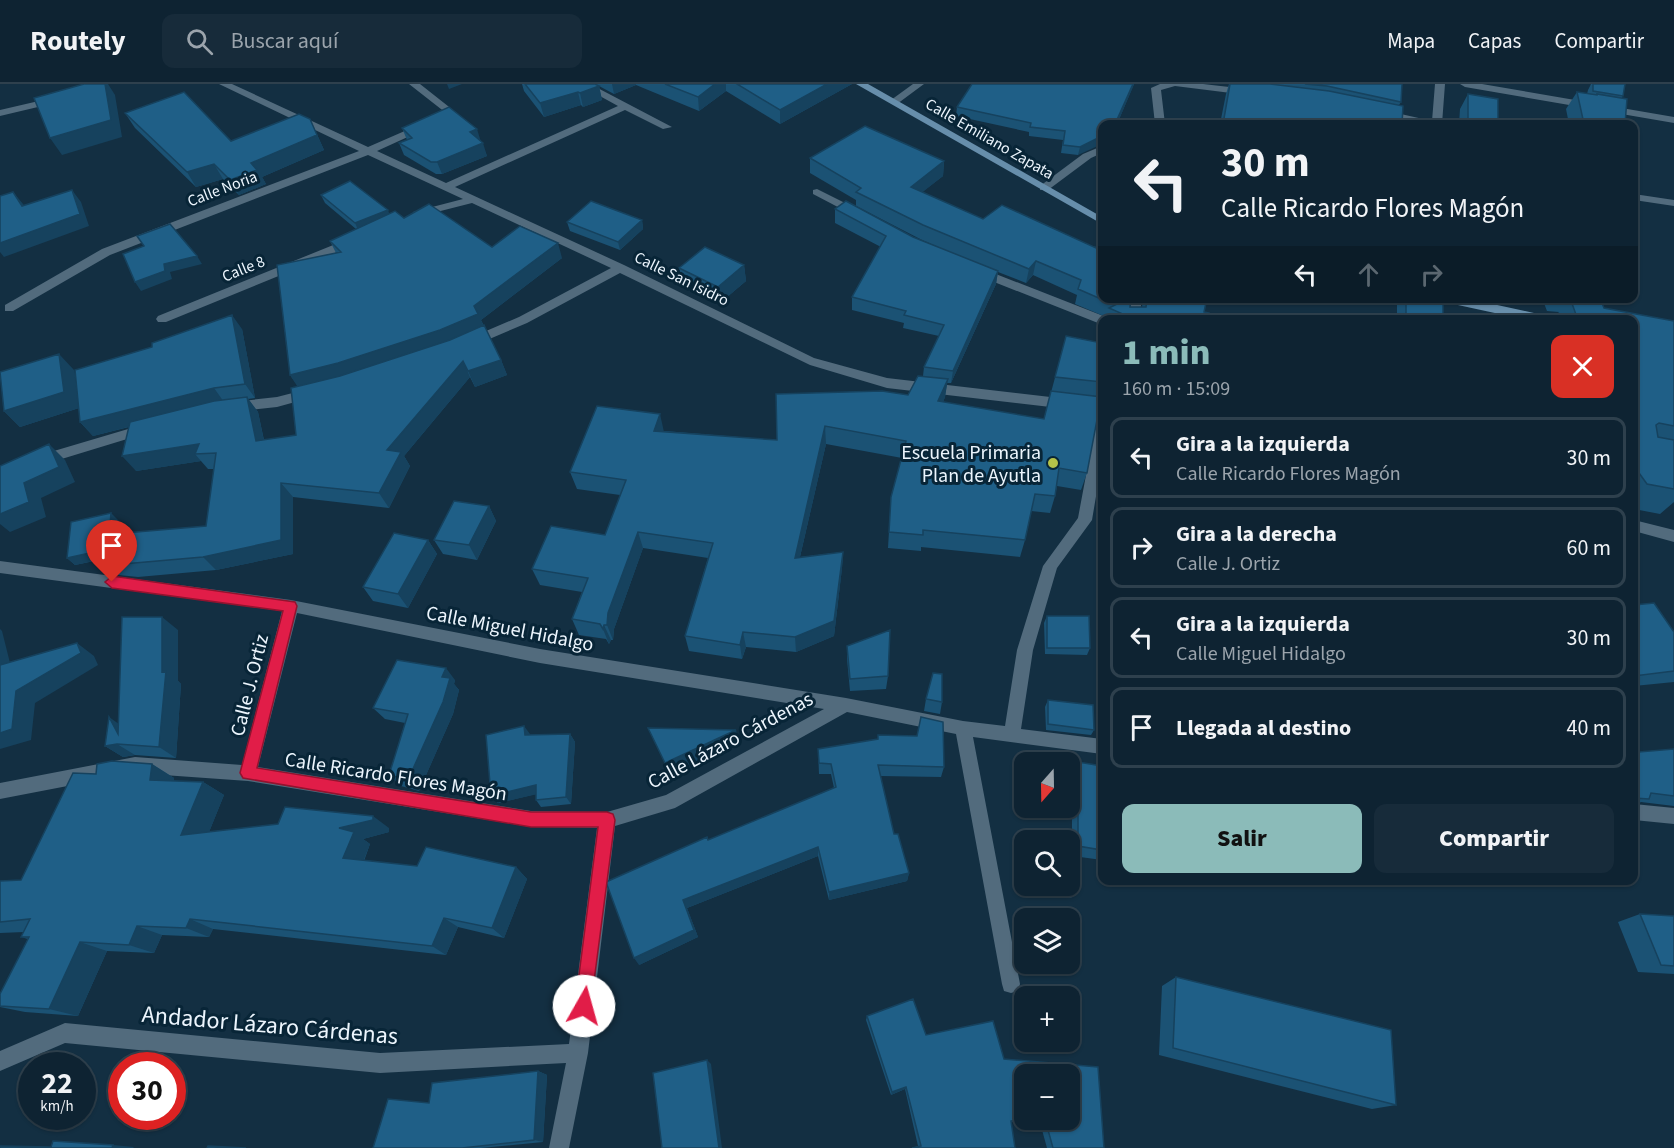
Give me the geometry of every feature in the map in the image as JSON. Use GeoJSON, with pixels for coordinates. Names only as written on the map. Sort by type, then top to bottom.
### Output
{"type":"FeatureCollection","features":[{"type":"Feature","properties":{"kind":"street","name":"Calle San Isidro"},"geometry":{"type":"LineString","coordinates":[[224,84],[267,106],[620,268],[810,361],[887,383],[1098,408]]}},
{"type":"Feature","properties":{"kind":"street","name":"Calle Noria"},"geometry":{"type":"LineString","coordinates":[[9,308],[106,252],[366,152],[453,114],[414,84]]}},
{"type":"Feature","properties":{"kind":"street"},"geometry":{"type":"LineString","coordinates":[[583,84],[667,127]]}},
{"type":"Feature","properties":{"kind":"street","name":"Calle Emiliano Zapata"},"geometry":{"type":"LineString","coordinates":[[861,84],[1098,219]]}},
{"type":"Feature","properties":{"kind":"street"},"geometry":{"type":"LineString","coordinates":[[894,102],[919,84]]}},
{"type":"Feature","properties":{"kind":"street"},"geometry":{"type":"LineString","coordinates":[[1160,120],[1156,88],[1172,84]]}},
{"type":"Feature","properties":{"kind":"street"},"geometry":{"type":"LineString","coordinates":[[1178,84],[1256,93]]}},
{"type":"Feature","properties":{"kind":"street"},"geometry":{"type":"LineString","coordinates":[[1436,120],[1440,84]]}},
{"type":"Feature","properties":{"kind":"street"},"geometry":{"type":"LineString","coordinates":[[1465,84],[1674,120]]}},
{"type":"Feature","properties":{"kind":"street"},"geometry":{"type":"LineString","coordinates":[[0,113],[68,97]]}},
{"type":"Feature","properties":{"kind":"street"},"geometry":{"type":"LineString","coordinates":[[446,187],[625,106]]}},
{"type":"Feature","properties":{"kind":"street"},"geometry":{"type":"LineString","coordinates":[[1367,110],[1416,120]]}},
{"type":"Feature","properties":{"kind":"street"},"geometry":{"type":"LineString","coordinates":[[1044,188],[1087,156],[1098,151]]}},
{"type":"Feature","properties":{"kind":"street"},"geometry":{"type":"LineString","coordinates":[[817,192],[867,218]]}},
{"type":"Feature","properties":{"kind":"street"},"geometry":{"type":"LineString","coordinates":[[1638,198],[1674,203]]}},
{"type":"Feature","properties":{"kind":"street"},"geometry":{"type":"LineString","coordinates":[[410,217],[472,200]]}},
{"type":"Feature","properties":{"kind":"street","name":"Calle 8"},"geometry":{"type":"LineString","coordinates":[[162,319],[368,234]]}},
{"type":"Feature","properties":{"kind":"street"},"geometry":{"type":"LineString","coordinates":[[970,267],[1098,318]]}},
{"type":"Feature","properties":{"kind":"street"},"geometry":{"type":"LineString","coordinates":[[452,350],[523,320],[620,268]]}},
{"type":"Feature","properties":{"kind":"street"},"geometry":{"type":"LineString","coordinates":[[1467,303],[1521,315]]}},
{"type":"Feature","properties":{"kind":"street"},"geometry":{"type":"LineString","coordinates":[[225,409],[277,402],[328,389]]}},
{"type":"Feature","properties":{"kind":"street"},"geometry":{"type":"LineString","coordinates":[[32,464],[84,446],[160,426]]}},
{"type":"Feature","properties":{"kind":"street"},"geometry":{"type":"LineString","coordinates":[[1012,736],[1025,650],[1050,566],[1084,520],[1098,448]]}},
{"type":"Feature","properties":{"kind":"street"},"geometry":{"type":"LineString","coordinates":[[1638,527],[1674,536]]}},
{"type":"Feature","properties":{"kind":"street","name":"Calle Miguel Hidalgo"},"geometry":{"type":"LineString","coordinates":[[0,567],[291,606],[540,656],[846,705],[963,729],[1098,747]]}},
{"type":"Feature","properties":{"kind":"street","name":"Calle J. Ortiz"},"geometry":{"type":"LineString","coordinates":[[248,773],[291,606]]}},
{"type":"Feature","properties":{"kind":"street","name":"Calle Lázaro Cárdenas"},"geometry":{"type":"LineString","coordinates":[[607,820],[669,802],[846,705]]}},
{"type":"Feature","properties":{"kind":"street"},"geometry":{"type":"LineString","coordinates":[[963,729],[1011,984]]}},
{"type":"Feature","properties":{"kind":"street","name":"Calle Ricardo Flores Magón"},"geometry":{"type":"LineString","coordinates":[[0,791],[135,765],[248,773],[531,819],[607,820]]}},
{"type":"Feature","properties":{"kind":"street"},"geometry":{"type":"LineString","coordinates":[[1638,812],[1674,816]]}},
{"type":"Feature","properties":{"kind":"street"},"geometry":{"type":"LineString","coordinates":[[559,1148],[578,1053],[607,820]]}},
{"type":"Feature","properties":{"kind":"street","name":"Andador Lázaro Cárdenas"},"geometry":{"type":"LineString","coordinates":[[0,1061],[65,1033],[380,1063],[578,1053]]}},
{"type":"Feature","properties":{"kind":"building"},"geometry":{"type":"Polygon","coordinates":[[[84,84],[105,84],[111,120],[50,138],[34,98],[84,84]]]}},
{"type":"Feature","properties":{"kind":"building"},"geometry":{"type":"Polygon","coordinates":[[[525,84],[595,84],[599,86],[540,103],[525,84]]]}},
{"type":"Feature","properties":{"kind":"building"},"geometry":{"type":"Polygon","coordinates":[[[665,84],[715,84],[698,97],[665,84]]]}},
{"type":"Feature","properties":{"kind":"building"},"geometry":{"type":"Polygon","coordinates":[[[737,84],[827,84],[780,110],[737,84]]]}},
{"type":"Feature","properties":{"kind":"building"},"geometry":{"type":"Polygon","coordinates":[[[972,84],[1133,84],[1117,120],[1098,120],[1098,138],[1080,147],[1063,145],[1065,131],[1030,127],[1031,123],[957,107],[972,84]]]}},
{"type":"Feature","properties":{"kind":"building"},"geometry":{"type":"Polygon","coordinates":[[[1230,84],[1270,84],[1329,91],[1403,106],[1402,120],[1224,120],[1230,84]]]}},
{"type":"Feature","properties":{"kind":"building"},"geometry":{"type":"Polygon","coordinates":[[[1305,84],[1402,84],[1401,102],[1327,86],[1305,84]]]}},
{"type":"Feature","properties":{"kind":"building"},"geometry":{"type":"Polygon","coordinates":[[[1593,84],[1625,84],[1623,96],[1593,91],[1593,84]]]}},
{"type":"Feature","properties":{"kind":"building"},"geometry":{"type":"Polygon","coordinates":[[[184,92],[231,141],[299,114],[310,119],[317,135],[251,163],[257,170],[230,180],[214,164],[187,172],[125,113],[184,92]]]}},
{"type":"Feature","properties":{"kind":"building"},"geometry":{"type":"Polygon","coordinates":[[[1577,92],[1627,99],[1625,120],[1583,120],[1577,92]]]}},
{"type":"Feature","properties":{"kind":"building"},"geometry":{"type":"Polygon","coordinates":[[[1468,94],[1498,99],[1498,120],[1468,120],[1468,94]]]}},
{"type":"Feature","properties":{"kind":"building"},"geometry":{"type":"Polygon","coordinates":[[[449,107],[477,129],[470,132],[483,143],[437,162],[431,162],[399,143],[412,138],[402,128],[449,107]]]}},
{"type":"Feature","properties":{"kind":"building"},"geometry":{"type":"Polygon","coordinates":[[[865,126],[944,161],[911,187],[983,219],[1002,205],[1096,248],[1098,241],[1098,298],[1078,289],[1081,280],[1036,261],[1029,269],[923,225],[856,192],[861,188],[810,158],[865,126]]]}},
{"type":"Feature","properties":{"kind":"building"},"geometry":{"type":"Polygon","coordinates":[[[350,181],[388,210],[355,223],[321,195],[350,181]]]}},
{"type":"Feature","properties":{"kind":"building"},"geometry":{"type":"Polygon","coordinates":[[[72,190],[80,214],[0,243],[0,196],[13,192],[22,206],[72,190]]]}},
{"type":"Feature","properties":{"kind":"building"},"geometry":{"type":"Polygon","coordinates":[[[591,201],[642,220],[618,242],[567,222],[591,201]]]}},
{"type":"Feature","properties":{"kind":"building"},"geometry":{"type":"Polygon","coordinates":[[[846,201],[913,237],[998,271],[953,371],[924,367],[944,325],[904,315],[906,311],[852,297],[886,236],[835,209],[846,201]]]}},
{"type":"Feature","properties":{"kind":"building"},"geometry":{"type":"Polygon","coordinates":[[[429,204],[492,247],[520,226],[558,243],[474,306],[478,314],[440,330],[338,363],[290,375],[277,265],[341,252],[330,241],[395,211],[404,218],[429,204]]]}},
{"type":"Feature","properties":{"kind":"building"},"geometry":{"type":"Polygon","coordinates":[[[170,224],[197,256],[164,264],[165,271],[135,282],[123,254],[144,246],[137,236],[170,224]]]}},
{"type":"Feature","properties":{"kind":"building"},"geometry":{"type":"Polygon","coordinates":[[[705,247],[744,265],[718,287],[679,268],[705,247]]]}},
{"type":"Feature","properties":{"kind":"building"},"geometry":{"type":"Polygon","coordinates":[[[1110,303],[1130,303],[1130,307],[1146,307],[1146,303],[1206,303],[1204,312],[1209,313],[1208,315],[1125,315],[1109,308],[1115,305],[1110,303]]]}},
{"type":"Feature","properties":{"kind":"building"},"geometry":{"type":"Polygon","coordinates":[[[1406,303],[1443,303],[1443,315],[1406,315],[1406,303]]]}},
{"type":"Feature","properties":{"kind":"building"},"geometry":{"type":"Polygon","coordinates":[[[1572,303],[1602,303],[1604,308],[1674,321],[1674,426],[1659,423],[1656,425],[1658,437],[1674,440],[1674,489],[1647,484],[1638,472],[1638,315],[1576,315],[1572,303]]]}},
{"type":"Feature","properties":{"kind":"building"},"geometry":{"type":"Polygon","coordinates":[[[232,315],[245,384],[214,388],[80,422],[75,370],[152,347],[152,343],[232,315]]]}},
{"type":"Feature","properties":{"kind":"building"},"geometry":{"type":"Polygon","coordinates":[[[484,325],[501,360],[468,371],[463,361],[387,450],[401,452],[379,493],[281,483],[281,540],[203,557],[123,564],[103,561],[113,534],[206,526],[216,453],[195,454],[199,444],[122,456],[130,422],[214,401],[247,397],[256,441],[296,435],[291,388],[340,376],[450,340],[484,325]]]}},
{"type":"Feature","properties":{"kind":"building"},"geometry":{"type":"Polygon","coordinates":[[[1066,336],[1098,342],[1098,382],[1055,377],[1066,336]]]}},
{"type":"Feature","properties":{"kind":"building"},"geometry":{"type":"Polygon","coordinates":[[[59,354],[64,392],[4,411],[0,372],[59,354]]]}},
{"type":"Feature","properties":{"kind":"building"},"geometry":{"type":"Polygon","coordinates":[[[918,376],[948,379],[938,401],[1044,419],[1051,391],[1098,397],[1098,414],[1087,473],[1059,468],[1055,496],[1035,494],[1025,540],[923,530],[923,535],[889,532],[891,497],[906,441],[825,426],[795,558],[843,552],[834,621],[795,637],[743,632],[740,645],[685,636],[713,543],[638,532],[608,613],[607,625],[604,625],[603,629],[600,624],[572,619],[588,578],[532,569],[551,526],[605,535],[626,480],[570,472],[597,406],[660,414],[654,431],[777,440],[776,394],[882,391],[908,395],[918,376]]]}},
{"type":"Feature","properties":{"kind":"building"},"geometry":{"type":"Polygon","coordinates":[[[49,444],[59,467],[24,483],[29,502],[0,514],[0,466],[49,444]]]}},
{"type":"Feature","properties":{"kind":"building"},"geometry":{"type":"Polygon","coordinates":[[[454,501],[489,506],[469,545],[434,540],[454,501]]]}},
{"type":"Feature","properties":{"kind":"building"},"geometry":{"type":"Polygon","coordinates":[[[111,513],[108,549],[67,558],[71,522],[111,513]]]}},
{"type":"Feature","properties":{"kind":"building"},"geometry":{"type":"Polygon","coordinates":[[[394,533],[428,540],[398,594],[363,587],[394,533]]]}},
{"type":"Feature","properties":{"kind":"building"},"geometry":{"type":"Polygon","coordinates":[[[1654,603],[1674,632],[1674,671],[1638,676],[1638,605],[1654,603]]]}},
{"type":"Feature","properties":{"kind":"building"},"geometry":{"type":"Polygon","coordinates":[[[1047,616],[1089,616],[1090,648],[1047,648],[1047,616]]]}},
{"type":"Feature","properties":{"kind":"building"},"geometry":{"type":"Polygon","coordinates":[[[122,617],[162,617],[162,672],[166,671],[159,747],[117,744],[105,746],[109,717],[118,734],[122,617]]]}},
{"type":"Feature","properties":{"kind":"building"},"geometry":{"type":"Polygon","coordinates":[[[890,630],[888,676],[850,679],[847,646],[890,630]]]}},
{"type":"Feature","properties":{"kind":"building"},"geometry":{"type":"Polygon","coordinates":[[[77,643],[81,653],[16,691],[12,729],[0,733],[0,665],[77,643]]]}},
{"type":"Feature","properties":{"kind":"building"},"geometry":{"type":"Polygon","coordinates":[[[397,660],[446,668],[442,677],[450,678],[443,702],[408,780],[389,775],[408,714],[373,708],[397,660]]]}},
{"type":"Feature","properties":{"kind":"building"},"geometry":{"type":"Polygon","coordinates":[[[933,673],[942,674],[942,702],[926,699],[933,673]]]}},
{"type":"Feature","properties":{"kind":"building"},"geometry":{"type":"Polygon","coordinates":[[[1048,700],[1093,705],[1094,730],[1048,724],[1048,700]]]}},
{"type":"Feature","properties":{"kind":"building"},"geometry":{"type":"Polygon","coordinates":[[[921,717],[943,722],[944,767],[878,765],[894,834],[898,834],[909,873],[829,892],[818,847],[683,900],[694,930],[634,958],[606,882],[707,837],[708,840],[836,787],[831,764],[819,763],[818,749],[878,739],[878,735],[917,736],[921,717]]]}},
{"type":"Feature","properties":{"kind":"building"},"geometry":{"type":"Polygon","coordinates":[[[524,726],[525,735],[570,734],[566,797],[536,800],[536,785],[491,796],[486,735],[524,726]]]}},
{"type":"Feature","properties":{"kind":"building"},"geometry":{"type":"Polygon","coordinates":[[[648,728],[736,730],[665,763],[648,728]]]}},
{"type":"Feature","properties":{"kind":"building"},"geometry":{"type":"Polygon","coordinates":[[[1638,749],[1639,752],[1674,749],[1674,796],[1651,793],[1649,799],[1638,798],[1638,749]]]}},
{"type":"Feature","properties":{"kind":"building"},"geometry":{"type":"Polygon","coordinates":[[[112,761],[152,764],[150,780],[203,782],[181,835],[278,824],[285,807],[373,816],[373,820],[339,828],[354,832],[343,858],[417,866],[426,847],[516,867],[492,928],[444,918],[432,946],[190,919],[186,928],[137,926],[129,945],[80,942],[49,1009],[0,1006],[0,994],[29,937],[21,937],[30,919],[0,922],[0,881],[21,880],[73,773],[96,774],[97,764],[112,761]]]}},
{"type":"Feature","properties":{"kind":"building"},"geometry":{"type":"Polygon","coordinates":[[[1080,762],[1098,765],[1098,849],[1080,846],[1078,818],[1080,818],[1080,762]]]}},
{"type":"Feature","properties":{"kind":"building"},"geometry":{"type":"Polygon","coordinates":[[[1640,914],[1674,916],[1674,966],[1661,965],[1640,914]]]}},
{"type":"Feature","properties":{"kind":"building"},"geometry":{"type":"Polygon","coordinates":[[[1176,977],[1391,1030],[1396,1105],[1173,1048],[1176,977]]]}},
{"type":"Feature","properties":{"kind":"building"},"geometry":{"type":"Polygon","coordinates":[[[913,999],[926,1035],[993,1021],[1004,1059],[1063,1064],[1014,1064],[1014,1120],[1011,1121],[1015,1148],[912,1148],[921,1146],[906,1087],[892,1092],[867,1016],[913,999]]]}},
{"type":"Feature","properties":{"kind":"building"},"geometry":{"type":"Polygon","coordinates":[[[707,1060],[719,1148],[662,1148],[653,1073],[707,1060]]]}},
{"type":"Feature","properties":{"kind":"building"},"geometry":{"type":"Polygon","coordinates":[[[1080,1065],[1098,1067],[1104,1148],[1053,1148],[1048,1130],[1080,1130],[1080,1065]]]}},
{"type":"Feature","properties":{"kind":"building"},"geometry":{"type":"Polygon","coordinates":[[[538,1071],[534,1140],[462,1148],[373,1148],[388,1099],[429,1103],[432,1083],[538,1071]]]}},
{"type":"Feature","properties":{"kind":"building"},"geometry":{"type":"Polygon","coordinates":[[[53,1141],[113,1145],[112,1148],[0,1148],[0,1146],[51,1147],[53,1141]]]}},
{"type":"Feature","properties":{"kind":"building"},"geometry":{"type":"Polygon","coordinates":[[[208,1146],[246,1148],[207,1148],[208,1146]]]}},
{"type":"Feature","properties":{"kind":"place","name":"Escuela Primaria Plan de Ayutla"},"geometry":{"type":"Point","coordinates":[1053,463]}},
{"type":"Feature","properties":{"kind":"route"},"geometry":{"type":"LineString","coordinates":[[112,582],[291,606],[248,773],[531,819],[607,820],[584,1006]]}}]}
